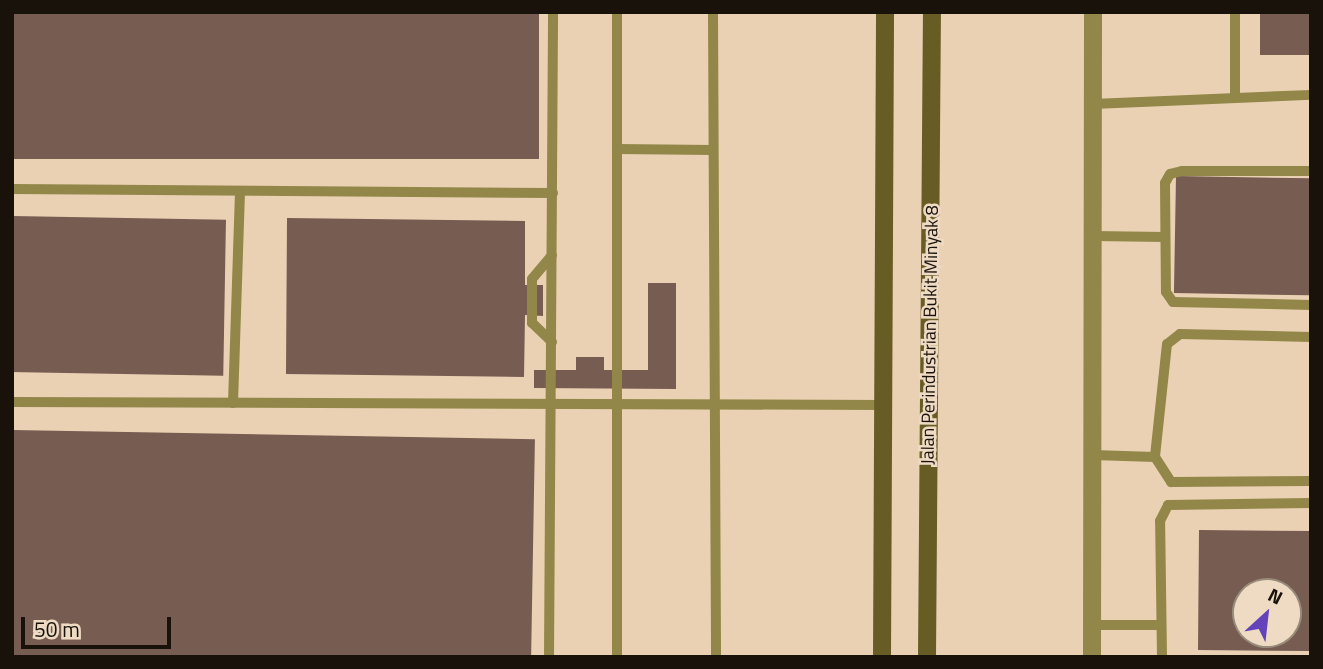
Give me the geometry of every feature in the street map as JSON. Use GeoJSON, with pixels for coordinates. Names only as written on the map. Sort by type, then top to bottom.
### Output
{"type":"FeatureCollection","features":[{"type":"Feature","properties":{"kind":"street"},"geometry":{"type":"LineString","coordinates":[[882,657],[885,12]]}},
{"type":"Feature","properties":{"kind":"street","name":"Jalan Perindustrian Bukit Minyak 8"},"geometry":{"type":"LineString","coordinates":[[927,657],[932,12]]}},
{"type":"Feature","properties":{"kind":"street"},"geometry":{"type":"LineString","coordinates":[[1092,657],[1093,12]]}},
{"type":"Feature","properties":{"kind":"lane"},"geometry":{"type":"LineString","coordinates":[[549,657],[553,12]]}},
{"type":"Feature","properties":{"kind":"lane"},"geometry":{"type":"LineString","coordinates":[[617,12],[617,657]]}},
{"type":"Feature","properties":{"kind":"lane"},"geometry":{"type":"LineString","coordinates":[[713,12],[717,405],[716,657]]}},
{"type":"Feature","properties":{"kind":"lane"},"geometry":{"type":"LineString","coordinates":[[1235,12],[1235,97]]}},
{"type":"Feature","properties":{"kind":"lane"},"geometry":{"type":"LineString","coordinates":[[1093,104],[1311,95]]}},
{"type":"Feature","properties":{"kind":"lane"},"geometry":{"type":"LineString","coordinates":[[617,149],[713,149]]}},
{"type":"Feature","properties":{"kind":"lane"},"geometry":{"type":"LineString","coordinates":[[1311,171],[1170,174],[1165,183],[1166,292],[1173,302],[1311,305]]}},
{"type":"Feature","properties":{"kind":"lane"},"geometry":{"type":"LineString","coordinates":[[12,189],[553,193]]}},
{"type":"Feature","properties":{"kind":"lane"},"geometry":{"type":"LineString","coordinates":[[233,403],[240,191]]}},
{"type":"Feature","properties":{"kind":"lane"},"geometry":{"type":"LineString","coordinates":[[1093,236],[1165,237]]}},
{"type":"Feature","properties":{"kind":"lane"},"geometry":{"type":"LineString","coordinates":[[552,255],[532,279],[532,323],[552,342]]}},
{"type":"Feature","properties":{"kind":"lane"},"geometry":{"type":"LineString","coordinates":[[1311,337],[1180,334],[1167,344],[1155,457],[1171,482],[1311,481]]}},
{"type":"Feature","properties":{"kind":"lane"},"geometry":{"type":"LineString","coordinates":[[12,402],[884,405]]}},
{"type":"Feature","properties":{"kind":"lane"},"geometry":{"type":"LineString","coordinates":[[1093,456],[1155,457]]}},
{"type":"Feature","properties":{"kind":"lane"},"geometry":{"type":"LineString","coordinates":[[1162,657],[1160,521],[1168,505],[1311,503]]}},
{"type":"Feature","properties":{"kind":"lane"},"geometry":{"type":"LineString","coordinates":[[1092,625],[1161,625]]}},
{"type":"Feature","properties":{"kind":"shaded area"},"geometry":{"type":"Polygon","coordinates":[[[12,12],[1311,12],[1311,657],[12,657],[12,12]]]}},
{"type":"Feature","properties":{"kind":"building"},"geometry":{"type":"Polygon","coordinates":[[[12,12],[539,12],[539,159],[12,159],[12,12]]]}},
{"type":"Feature","properties":{"kind":"building"},"geometry":{"type":"Polygon","coordinates":[[[1260,12],[1311,12],[1311,55],[1260,55],[1260,12]]]}},
{"type":"Feature","properties":{"kind":"building"},"geometry":{"type":"Polygon","coordinates":[[[1176,176],[1311,178],[1309,295],[1174,293],[1176,176]]]}},
{"type":"Feature","properties":{"kind":"building"},"geometry":{"type":"Polygon","coordinates":[[[12,216],[226,220],[223,376],[12,372],[12,216]]]}},
{"type":"Feature","properties":{"kind":"building"},"geometry":{"type":"Polygon","coordinates":[[[287,218],[525,221],[525,285],[543,285],[543,316],[525,315],[524,377],[286,374],[287,218]]]}},
{"type":"Feature","properties":{"kind":"building"},"geometry":{"type":"Polygon","coordinates":[[[648,283],[676,283],[676,389],[534,388],[534,370],[576,370],[576,357],[604,357],[604,370],[648,370],[648,283]]]}},
{"type":"Feature","properties":{"kind":"building"},"geometry":{"type":"Polygon","coordinates":[[[12,430],[535,439],[531,657],[12,657],[12,430]]]}},
{"type":"Feature","properties":{"kind":"building"},"geometry":{"type":"Polygon","coordinates":[[[1199,530],[1311,531],[1311,651],[1198,650],[1199,530]]]}}]}
